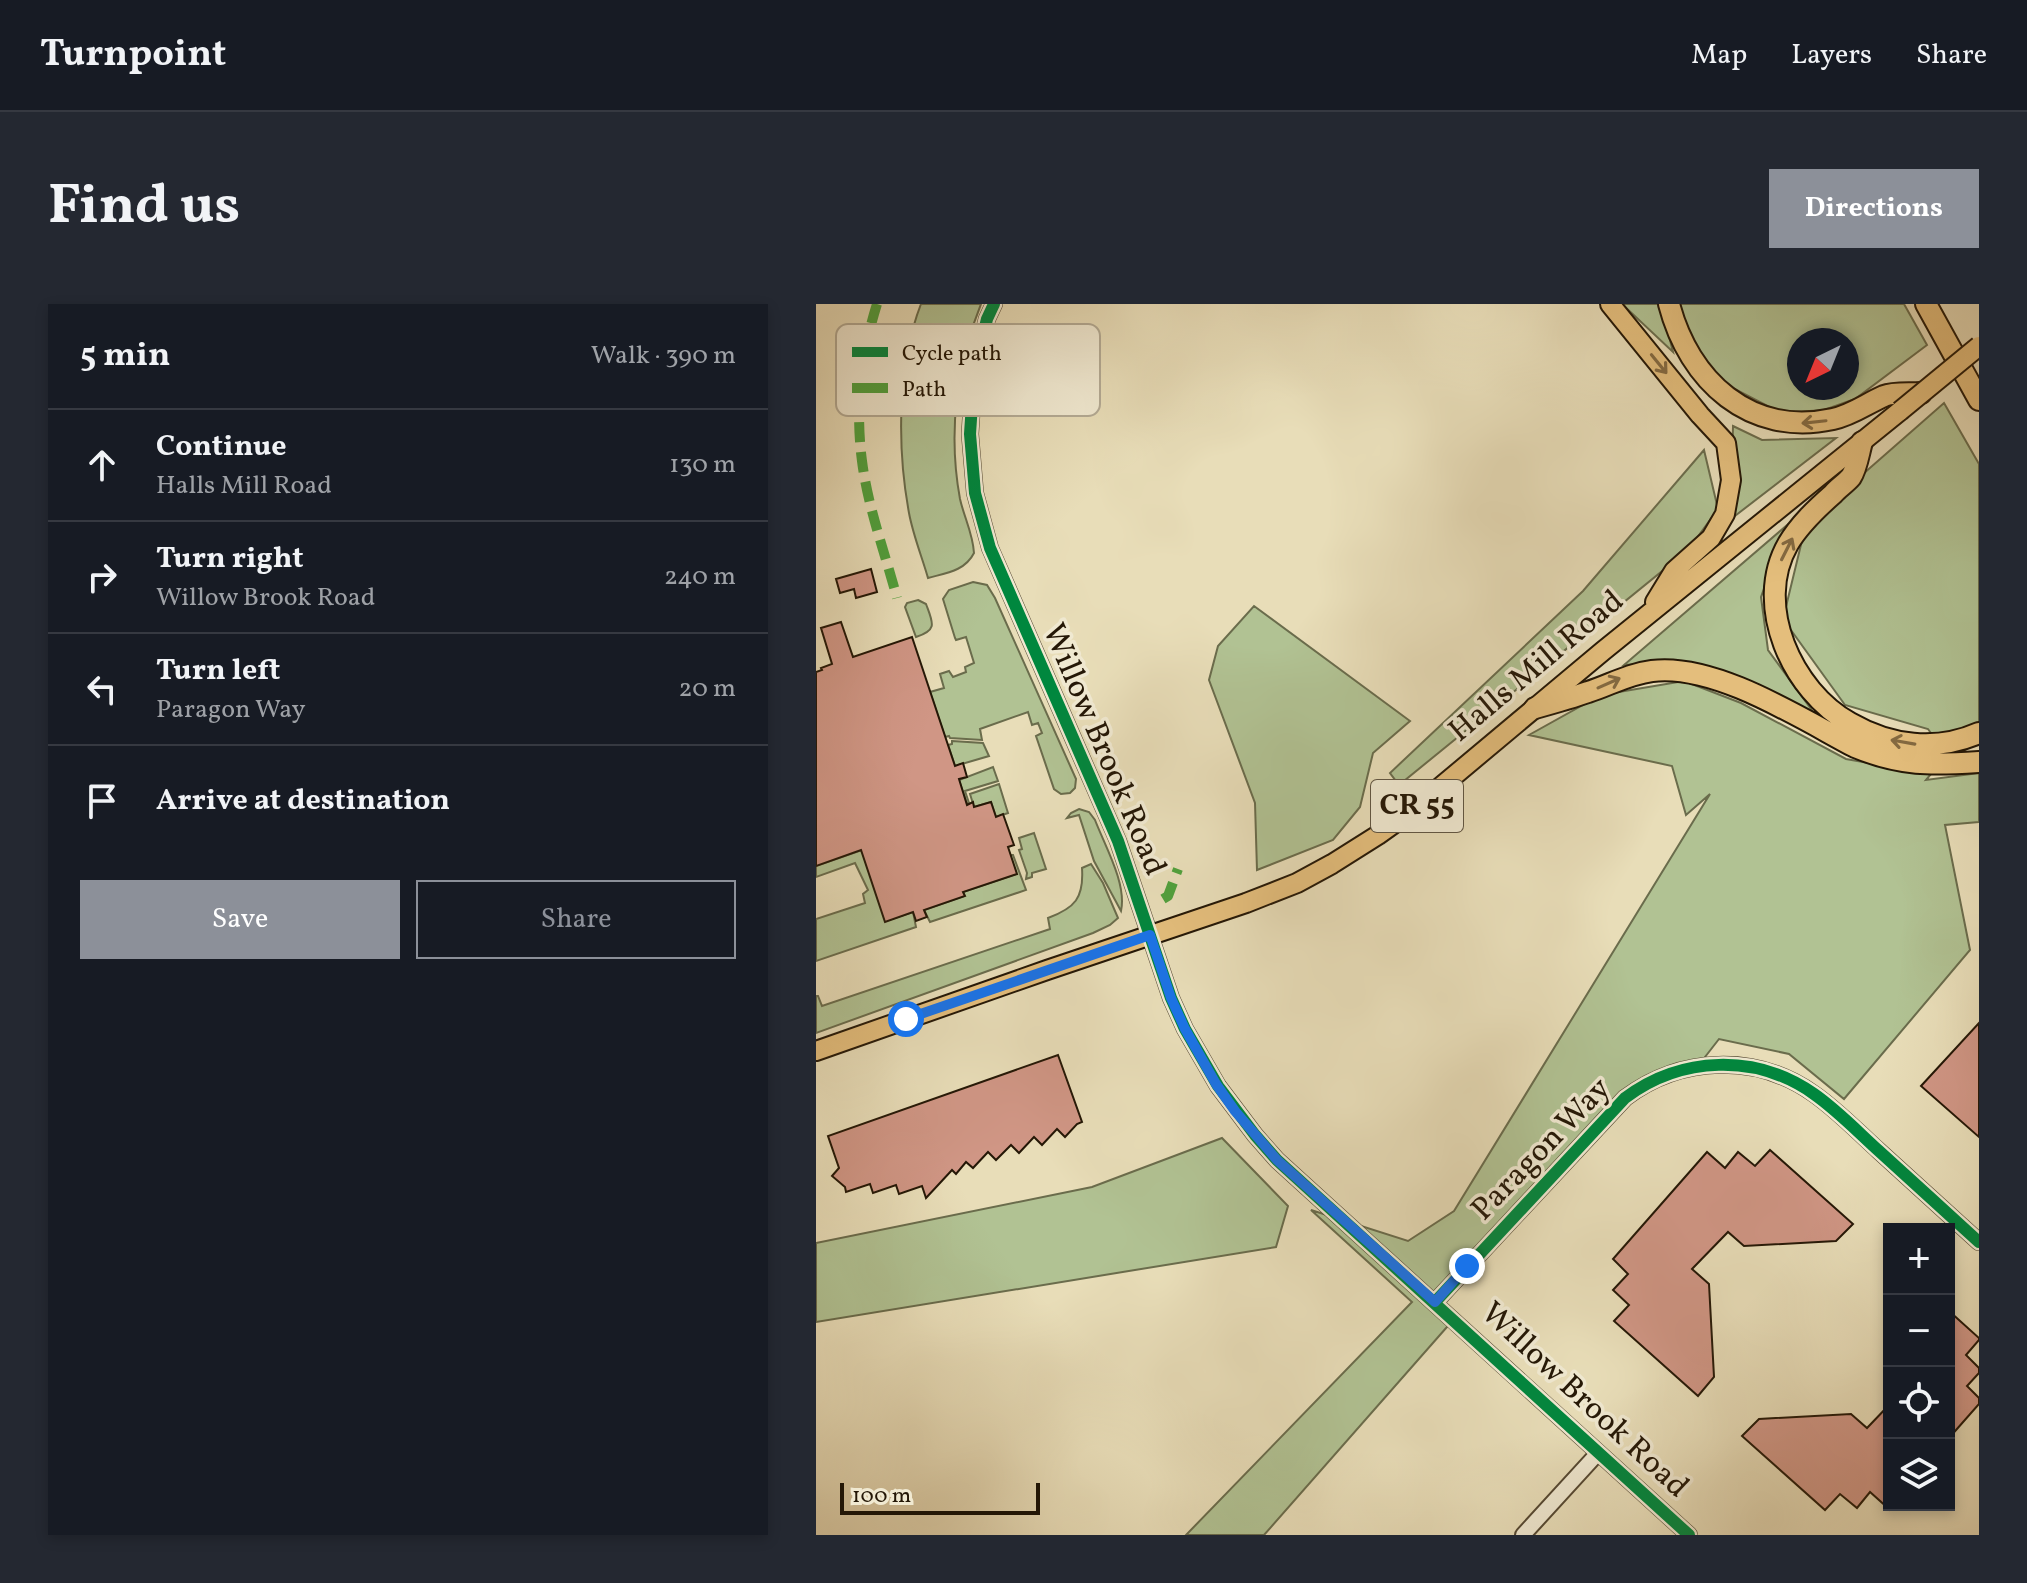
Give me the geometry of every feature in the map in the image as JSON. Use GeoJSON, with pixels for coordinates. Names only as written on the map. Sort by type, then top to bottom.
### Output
{"type":"FeatureCollection","features":[{"type":"Feature","properties":{"kind":"highway"},"geometry":{"type":"LineString","coordinates":[[1669,304],[1678,333],[1701,370],[1727,398],[1758,415],[1787,423],[1824,421],[1921,393]]}},
{"type":"Feature","properties":{"kind":"highway"},"geometry":{"type":"LineString","coordinates":[[1928,308],[1979,400]]}},
{"type":"Feature","properties":{"kind":"highway"},"geometry":{"type":"LineString","coordinates":[[1862,442],[1852,476],[1798,529],[1780,561],[1776,580],[1777,615],[1789,656],[1799,675],[1827,707],[1844,720],[1881,738],[1937,745],[1979,733]]}},
{"type":"Feature","properties":{"kind":"highway"},"geometry":{"type":"LineString","coordinates":[[1535,708],[1591,691],[1623,677],[1651,671],[1686,671],[1732,684],[1875,756],[1914,764],[1979,762]]}},
{"type":"Feature","properties":{"kind":"main road"},"geometry":{"type":"LineString","coordinates":[[1610,304],[1726,443],[1731,480],[1725,514],[1711,538],[1674,571],[1647,615]]}},
{"type":"Feature","properties":{"kind":"main road"},"geometry":{"type":"LineString","coordinates":[[1921,393],[1979,346]]}},
{"type":"Feature","properties":{"kind":"main road","name":"Halls Mill Road"},"geometry":{"type":"LineString","coordinates":[[816,1051],[1282,889],[1332,864],[1403,817],[1862,442],[1893,403]]}},
{"type":"Feature","properties":{"kind":"street","name":"Willow Brook Road"},"geometry":{"type":"LineString","coordinates":[[986,324],[994,304]]}},
{"type":"Feature","properties":{"kind":"street","name":"Willow Brook Road"},"geometry":{"type":"LineString","coordinates":[[971,416],[975,493],[990,548],[1118,841],[1171,998],[1216,1084],[1277,1160],[1689,1535]]}},
{"type":"Feature","properties":{"kind":"street","name":"Paragon Way"},"geometry":{"type":"LineString","coordinates":[[1435,1302],[1625,1098],[1671,1072],[1698,1066],[1724,1064],[1760,1068],[1780,1075],[1815,1095],[1979,1242]]}},
{"type":"Feature","properties":{"kind":"street"},"geometry":{"type":"LineString","coordinates":[[1523,1535],[1598,1453]]}},
{"type":"Feature","properties":{"kind":"green space"},"geometry":{"type":"Polygon","coordinates":[[[921,304],[981,304],[973,324],[914,324],[921,304]]]}},
{"type":"Feature","properties":{"kind":"green space"},"geometry":{"type":"Polygon","coordinates":[[[1622,304],[1661,304],[1673,352],[1622,304]]]}},
{"type":"Feature","properties":{"kind":"green space"},"geometry":{"type":"Polygon","coordinates":[[[1677,304],[1904,304],[1927,345],[1859,396],[1859,328],[1787,328],[1787,400],[1852,400],[1824,410],[1781,413],[1725,384],[1693,347],[1677,304]]]}},
{"type":"Feature","properties":{"kind":"green space"},"geometry":{"type":"Polygon","coordinates":[[[1944,403],[1979,464],[1979,724],[1936,740],[1928,729],[1845,705],[1783,619],[1806,524],[1944,403]]]}},
{"type":"Feature","properties":{"kind":"green space"},"geometry":{"type":"Polygon","coordinates":[[[902,416],[956,416],[956,474],[974,553],[966,564],[948,573],[928,578],[909,513],[902,416]]]}},
{"type":"Feature","properties":{"kind":"green space"},"geometry":{"type":"Polygon","coordinates":[[[1733,426],[1762,440],[1836,438],[1731,519],[1733,426]]]}},
{"type":"Feature","properties":{"kind":"green space"},"geometry":{"type":"Polygon","coordinates":[[[1704,450],[1718,509],[1688,550],[1399,785],[1390,773],[1583,591],[1704,450]]]}},
{"type":"Feature","properties":{"kind":"green space"},"geometry":{"type":"Polygon","coordinates":[[[1786,526],[1761,597],[1768,650],[1822,724],[1741,677],[1668,662],[1624,665],[1786,526]]]}},
{"type":"Feature","properties":{"kind":"green space"},"geometry":{"type":"Polygon","coordinates":[[[973,582],[987,585],[995,598],[1076,779],[1075,788],[1070,793],[1061,794],[1054,789],[1036,736],[1042,733],[1038,723],[1032,725],[1028,712],[980,729],[982,740],[945,737],[930,692],[944,688],[940,674],[949,671],[953,677],[966,672],[965,667],[974,663],[966,637],[955,638],[943,599],[949,590],[973,582]]]}},
{"type":"Feature","properties":{"kind":"green space"},"geometry":{"type":"Polygon","coordinates":[[[918,600],[926,604],[932,625],[928,632],[916,637],[905,607],[907,603],[918,600]]]}},
{"type":"Feature","properties":{"kind":"green space"},"geometry":{"type":"Polygon","coordinates":[[[1254,606],[1410,721],[1373,753],[1360,807],[1333,840],[1257,870],[1255,803],[1209,680],[1218,646],[1254,606]]]}},
{"type":"Feature","properties":{"kind":"green space"},"geometry":{"type":"Polygon","coordinates":[[[1684,681],[1741,703],[1846,759],[1931,774],[1926,780],[1979,773],[1979,822],[1945,825],[1970,950],[1844,1099],[1789,1054],[1719,1039],[1698,1066],[1624,1096],[1433,1299],[1454,1319],[1264,1535],[1186,1535],[1412,1302],[1311,1210],[1408,1241],[1454,1211],[1710,794],[1686,815],[1672,766],[1529,735],[1601,695],[1684,681]]]}},
{"type":"Feature","properties":{"kind":"green space"},"geometry":{"type":"Polygon","coordinates":[[[952,741],[983,743],[989,756],[955,766],[948,745],[952,741]]]}},
{"type":"Feature","properties":{"kind":"green space"},"geometry":{"type":"Polygon","coordinates":[[[993,767],[998,781],[965,791],[967,804],[959,780],[993,767]]]}},
{"type":"Feature","properties":{"kind":"green space"},"geometry":{"type":"Polygon","coordinates":[[[999,784],[1008,813],[996,817],[991,802],[974,807],[970,794],[999,784]]]}},
{"type":"Feature","properties":{"kind":"green space"},"geometry":{"type":"Polygon","coordinates":[[[1079,809],[1089,812],[1095,820],[1109,853],[1121,889],[1121,911],[1094,861],[1079,815],[1067,818],[1079,809]]]}},
{"type":"Feature","properties":{"kind":"green space"},"geometry":{"type":"Polygon","coordinates":[[[1034,833],[1046,869],[1032,873],[1032,877],[1026,879],[1019,838],[1034,833]]]}},
{"type":"Feature","properties":{"kind":"green space"},"geometry":{"type":"Polygon","coordinates":[[[882,843],[886,921],[913,912],[916,927],[816,961],[816,919],[865,903],[863,894],[868,890],[855,863],[816,877],[816,866],[882,843]]]}},
{"type":"Feature","properties":{"kind":"green space"},"geometry":{"type":"Polygon","coordinates":[[[1010,855],[1013,855],[1026,890],[930,922],[924,910],[964,896],[963,892],[1016,874],[1010,855]]]}},
{"type":"Feature","properties":{"kind":"green space"},"geometry":{"type":"Polygon","coordinates":[[[1091,864],[1118,918],[1110,925],[816,1033],[816,996],[822,1006],[1050,929],[1048,918],[1065,910],[1076,900],[1081,887],[1082,868],[1091,864]]]}},
{"type":"Feature","properties":{"kind":"green space"},"geometry":{"type":"Polygon","coordinates":[[[1222,1138],[1288,1206],[1276,1247],[816,1322],[816,1243],[1092,1187],[1222,1138]]]}},
{"type":"Feature","properties":{"kind":"building"},"geometry":{"type":"Polygon","coordinates":[[[871,569],[877,592],[856,598],[854,589],[840,593],[836,579],[871,569]]]}},
{"type":"Feature","properties":{"kind":"building"},"geometry":{"type":"Polygon","coordinates":[[[841,622],[853,657],[912,637],[955,766],[963,763],[967,777],[959,779],[967,805],[973,802],[974,807],[991,802],[996,817],[1003,814],[1014,845],[1008,847],[1017,874],[963,892],[965,896],[924,910],[927,917],[916,921],[913,912],[885,922],[861,850],[816,866],[816,672],[832,664],[821,628],[841,622]]]}},
{"type":"Feature","properties":{"kind":"building"},"geometry":{"type":"Polygon","coordinates":[[[1979,1023],[1979,1137],[1921,1086],[1979,1023]]]}},
{"type":"Feature","properties":{"kind":"building"},"geometry":{"type":"Polygon","coordinates":[[[1058,1055],[1082,1122],[1065,1137],[1057,1129],[1042,1145],[1034,1137],[1019,1153],[1011,1145],[996,1160],[988,1152],[973,1168],[966,1162],[956,1174],[952,1170],[926,1198],[922,1186],[899,1194],[896,1185],[873,1193],[870,1184],[846,1192],[845,1187],[832,1176],[839,1168],[828,1136],[1058,1055]]]}},
{"type":"Feature","properties":{"kind":"building"},"geometry":{"type":"Polygon","coordinates":[[[1770,1150],[1853,1224],[1836,1241],[1744,1246],[1728,1232],[1692,1269],[1709,1284],[1714,1377],[1698,1396],[1614,1321],[1629,1305],[1613,1290],[1628,1274],[1613,1259],[1707,1152],[1725,1168],[1738,1152],[1755,1166],[1770,1150]]]}},
{"type":"Feature","properties":{"kind":"building"},"geometry":{"type":"Polygon","coordinates":[[[1955,1316],[1979,1338],[1966,1355],[1979,1368],[1979,1373],[1967,1386],[1979,1398],[1979,1404],[1955,1431],[1955,1316]]]}},
{"type":"Feature","properties":{"kind":"building"},"geometry":{"type":"Polygon","coordinates":[[[1883,1411],[1883,1504],[1870,1492],[1857,1508],[1840,1494],[1825,1510],[1742,1436],[1759,1419],[1851,1414],[1867,1428],[1883,1411]]]}},
{"type":"Feature","properties":{"kind":"marked path"},"geometry":{"type":"LineString","coordinates":[[872,324],[877,304]]}},
{"type":"Feature","properties":{"kind":"marked path"},"geometry":{"type":"LineString","coordinates":[[859,416],[868,496],[897,598]]}},
{"type":"Feature","properties":{"kind":"marked path"},"geometry":{"type":"LineString","coordinates":[[1163,899],[1168,896],[1178,869]]}},
{"type":"Feature","properties":{"kind":"cycle path"},"geometry":{"type":"LineString","coordinates":[[986,324],[994,304]]}},
{"type":"Feature","properties":{"kind":"cycle path"},"geometry":{"type":"LineString","coordinates":[[971,416],[975,493],[990,548],[1118,841],[1171,998],[1218,1086],[1277,1160],[1689,1535]]}},
{"type":"Feature","properties":{"kind":"cycle path"},"geometry":{"type":"LineString","coordinates":[[1435,1302],[1625,1098],[1647,1084],[1694,1067],[1743,1066],[1768,1071],[1814,1094],[1979,1242]]}},
{"type":"Feature","properties":{"kind":"route"},"geometry":{"type":"LineString","coordinates":[[906,1019],[1150,935],[1171,998],[1199,1056],[1235,1111],[1277,1160],[1435,1302],[1467,1266]]}}]}
